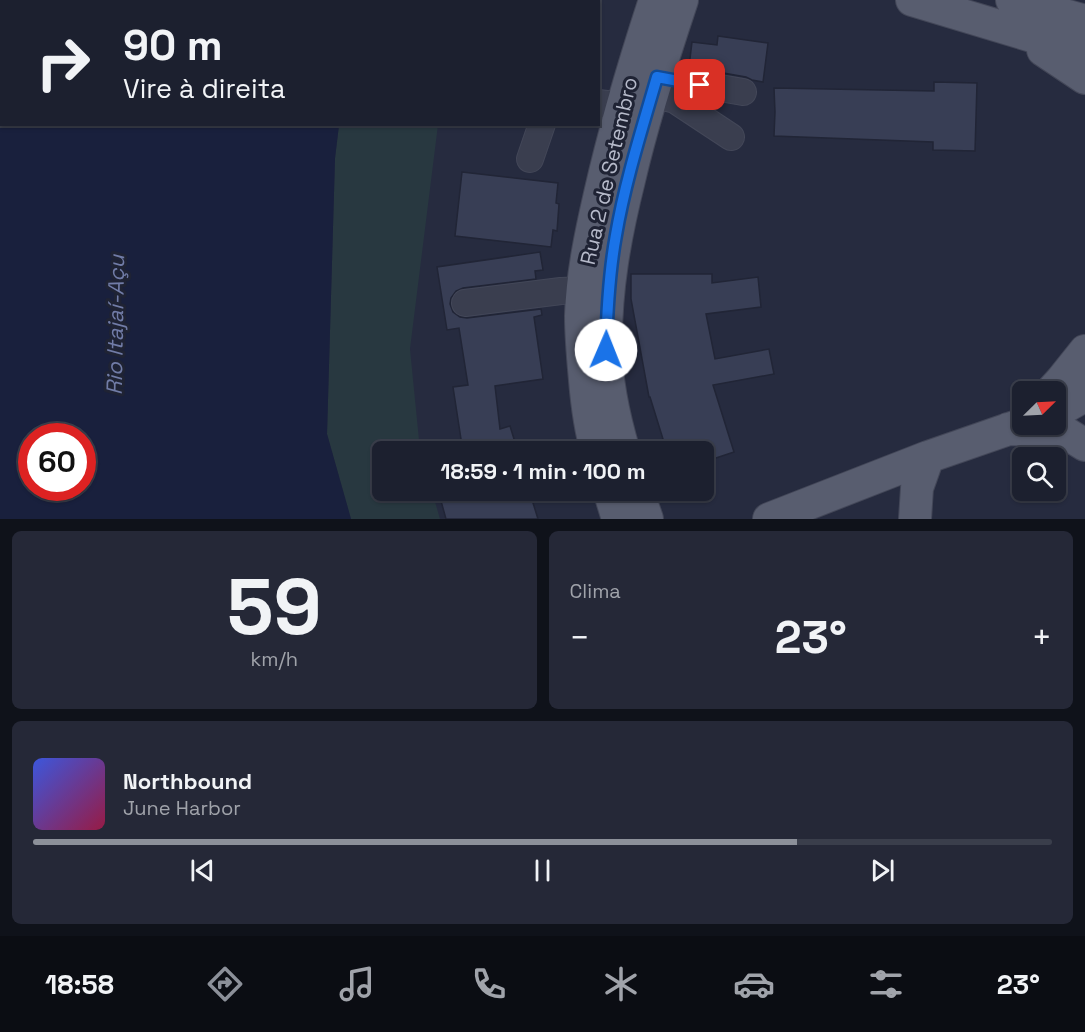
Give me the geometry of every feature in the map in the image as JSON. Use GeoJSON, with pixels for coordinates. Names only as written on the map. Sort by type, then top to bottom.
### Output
{"type":"FeatureCollection","features":[{"type":"Feature","properties":{"kind":"main road","name":"Rua 2 de Setembro"},"geometry":{"type":"LineString","coordinates":[[595,441],[588,410],[582,351],[581,314],[585,276],[592,228],[610,152],[611,104],[655,0]]}},
{"type":"Feature","properties":{"kind":"main road","name":"Rua 2 de Setembro"},"geometry":{"type":"LineString","coordinates":[[621,441],[611,396],[606,350],[610,276],[616,233],[634,158],[682,0]]}},
{"type":"Feature","properties":{"kind":"main road"},"geometry":{"type":"LineString","coordinates":[[912,0],[1085,52]]}},
{"type":"Feature","properties":{"kind":"main road"},"geometry":{"type":"LineString","coordinates":[[1012,0],[1085,21]]}},
{"type":"Feature","properties":{"kind":"main road"},"geometry":{"type":"LineString","coordinates":[[1014,31],[1085,78]]}},
{"type":"Feature","properties":{"kind":"main road"},"geometry":{"type":"LineString","coordinates":[[1061,381],[1085,351]]}},
{"type":"Feature","properties":{"kind":"main road"},"geometry":{"type":"LineString","coordinates":[[1066,406],[1085,392]]}},
{"type":"Feature","properties":{"kind":"main road"},"geometry":{"type":"LineString","coordinates":[[769,519],[1012,425]]}},
{"type":"Feature","properties":{"kind":"main road"},"geometry":{"type":"LineString","coordinates":[[1066,433],[1085,444]]}},
{"type":"Feature","properties":{"kind":"main road"},"geometry":{"type":"LineString","coordinates":[[915,519],[917,488],[928,457]]}},
{"type":"Feature","properties":{"kind":"main road"},"geometry":{"type":"LineString","coordinates":[[612,501],[618,519]]}},
{"type":"Feature","properties":{"kind":"main road"},"geometry":{"type":"LineString","coordinates":[[641,501],[647,519]]}},
{"type":"Feature","properties":{"kind":"lane"},"geometry":{"type":"LineString","coordinates":[[654,86],[743,92]]}},
{"type":"Feature","properties":{"kind":"lane"},"geometry":{"type":"LineString","coordinates":[[654,86],[730,137]]}},
{"type":"Feature","properties":{"kind":"lane"},"geometry":{"type":"LineString","coordinates":[[530,159],[541,126]]}},
{"type":"Feature","properties":{"kind":"lane"},"geometry":{"type":"LineString","coordinates":[[465,303],[584,290]]}},
{"type":"Feature","properties":{"kind":"shaded area"},"geometry":{"type":"Polygon","coordinates":[[[339,126],[438,126],[410,349],[419,441],[372,441],[372,501],[435,501],[440,519],[351,519],[327,434],[335,158],[339,126]]]}},
{"type":"Feature","properties":{"kind":"water","name":"Rio Itajaí-Açu"},"geometry":{"type":"Polygon","coordinates":[[[0,126],[339,126],[335,158],[327,434],[351,519],[0,519],[0,126]]]}},
{"type":"Feature","properties":{"kind":"building"},"geometry":{"type":"Polygon","coordinates":[[[718,36],[768,43],[763,82],[689,67],[692,42],[717,45],[718,36]]]}},
{"type":"Feature","properties":{"kind":"building"},"geometry":{"type":"Polygon","coordinates":[[[934,82],[977,83],[975,151],[933,150],[933,142],[774,136],[774,88],[934,91],[934,82]]]}},
{"type":"Feature","properties":{"kind":"building"},"geometry":{"type":"Polygon","coordinates":[[[462,172],[558,183],[557,231],[553,230],[551,247],[455,236],[462,172]]]}},
{"type":"Feature","properties":{"kind":"building"},"geometry":{"type":"Polygon","coordinates":[[[540,252],[543,270],[535,271],[536,279],[463,288],[456,291],[450,304],[453,312],[460,317],[467,318],[541,309],[542,315],[534,317],[543,379],[495,386],[500,429],[510,426],[515,441],[461,441],[453,387],[468,385],[459,328],[447,330],[437,267],[540,252]]]}},
{"type":"Feature","properties":{"kind":"building"},"geometry":{"type":"Polygon","coordinates":[[[631,274],[712,274],[712,283],[758,277],[761,307],[706,314],[715,359],[769,349],[774,374],[713,385],[734,452],[714,459],[714,441],[664,441],[649,397],[631,299],[631,274]]]}},
{"type":"Feature","properties":{"kind":"building"},"geometry":{"type":"Polygon","coordinates":[[[441,501],[532,501],[538,519],[446,519],[441,501]]]}},
{"type":"Feature","properties":{"kind":"route"},"geometry":{"type":"LineString","coordinates":[[606,350],[608,295],[616,233],[657,77],[700,85]]}}]}
